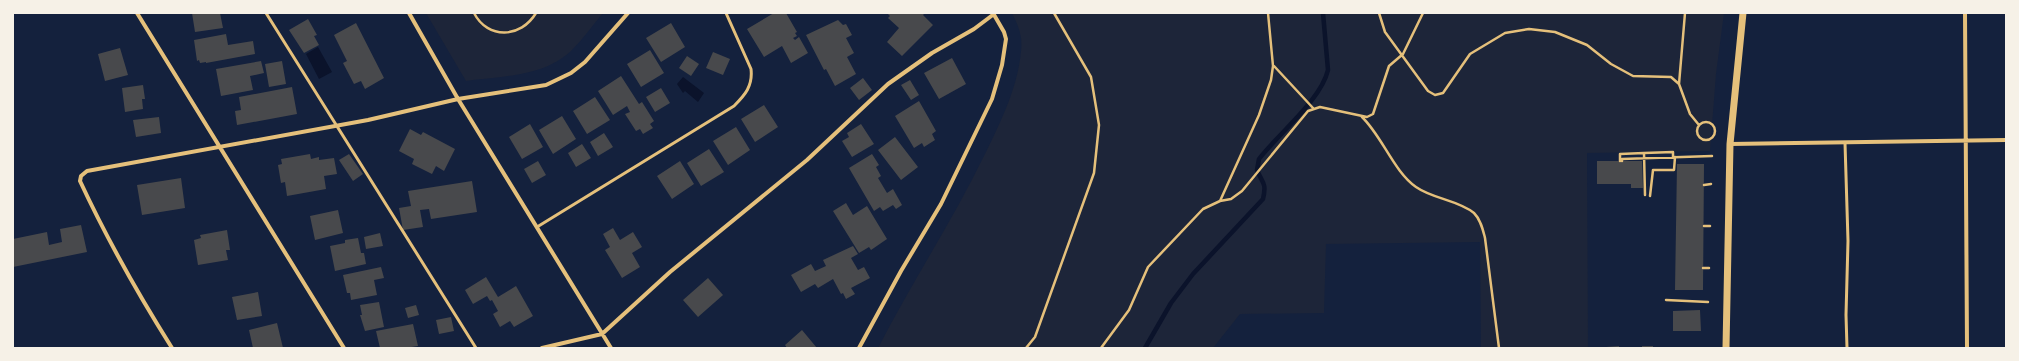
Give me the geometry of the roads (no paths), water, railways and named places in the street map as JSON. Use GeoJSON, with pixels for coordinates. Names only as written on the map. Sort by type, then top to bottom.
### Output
{"type":"FeatureCollection","features":[{"type":"Feature","properties":{"kind":"street"},"geometry":{"type":"LineString","coordinates":[[137,13],[344,348]]}},
{"type":"Feature","properties":{"kind":"street"},"geometry":{"type":"LineString","coordinates":[[409,13],[458,99],[611,348]]}},
{"type":"Feature","properties":{"kind":"street"},"geometry":{"type":"LineString","coordinates":[[172,348],[148,309],[97,217],[80,181],[81,176],[87,171],[338,126],[458,99],[530,88],[556,81],[585,62],[628,13]]}},
{"type":"Feature","properties":{"kind":"street"},"geometry":{"type":"LineString","coordinates":[[1726,348],[1730,144],[1743,13]]}},
{"type":"Feature","properties":{"kind":"street"},"geometry":{"type":"LineString","coordinates":[[1965,13],[1968,348]]}},
{"type":"Feature","properties":{"kind":"street"},"geometry":{"type":"LineString","coordinates":[[542,348],[602,334],[670,272],[807,160],[888,84],[932,53],[974,29],[993,14],[1004,32],[1006,40],[1002,65],[992,99],[941,204],[900,271],[859,348]]}},
{"type":"Feature","properties":{"kind":"street"},"geometry":{"type":"LineString","coordinates":[[1730,144],[2006,140]]}},
{"type":"Feature","properties":{"kind":"lane"},"geometry":{"type":"LineString","coordinates":[[266,13],[476,348]]}},
{"type":"Feature","properties":{"kind":"lane"},"geometry":{"type":"LineString","coordinates":[[538,227],[734,106],[744,97],[751,83],[751,69],[726,13]]}},
{"type":"Feature","properties":{"kind":"lane"},"geometry":{"type":"LineString","coordinates":[[1845,143],[1848,241],[1846,315],[1848,348]]}},
{"type":"Feature","properties":{"kind":"waterway"},"geometry":{"type":"LineString","coordinates":[[1145,348],[1171,303],[1193,274],[1263,199],[1264,186],[1257,170],[1259,159],[1317,93],[1328,70],[1323,13]]}}]}
